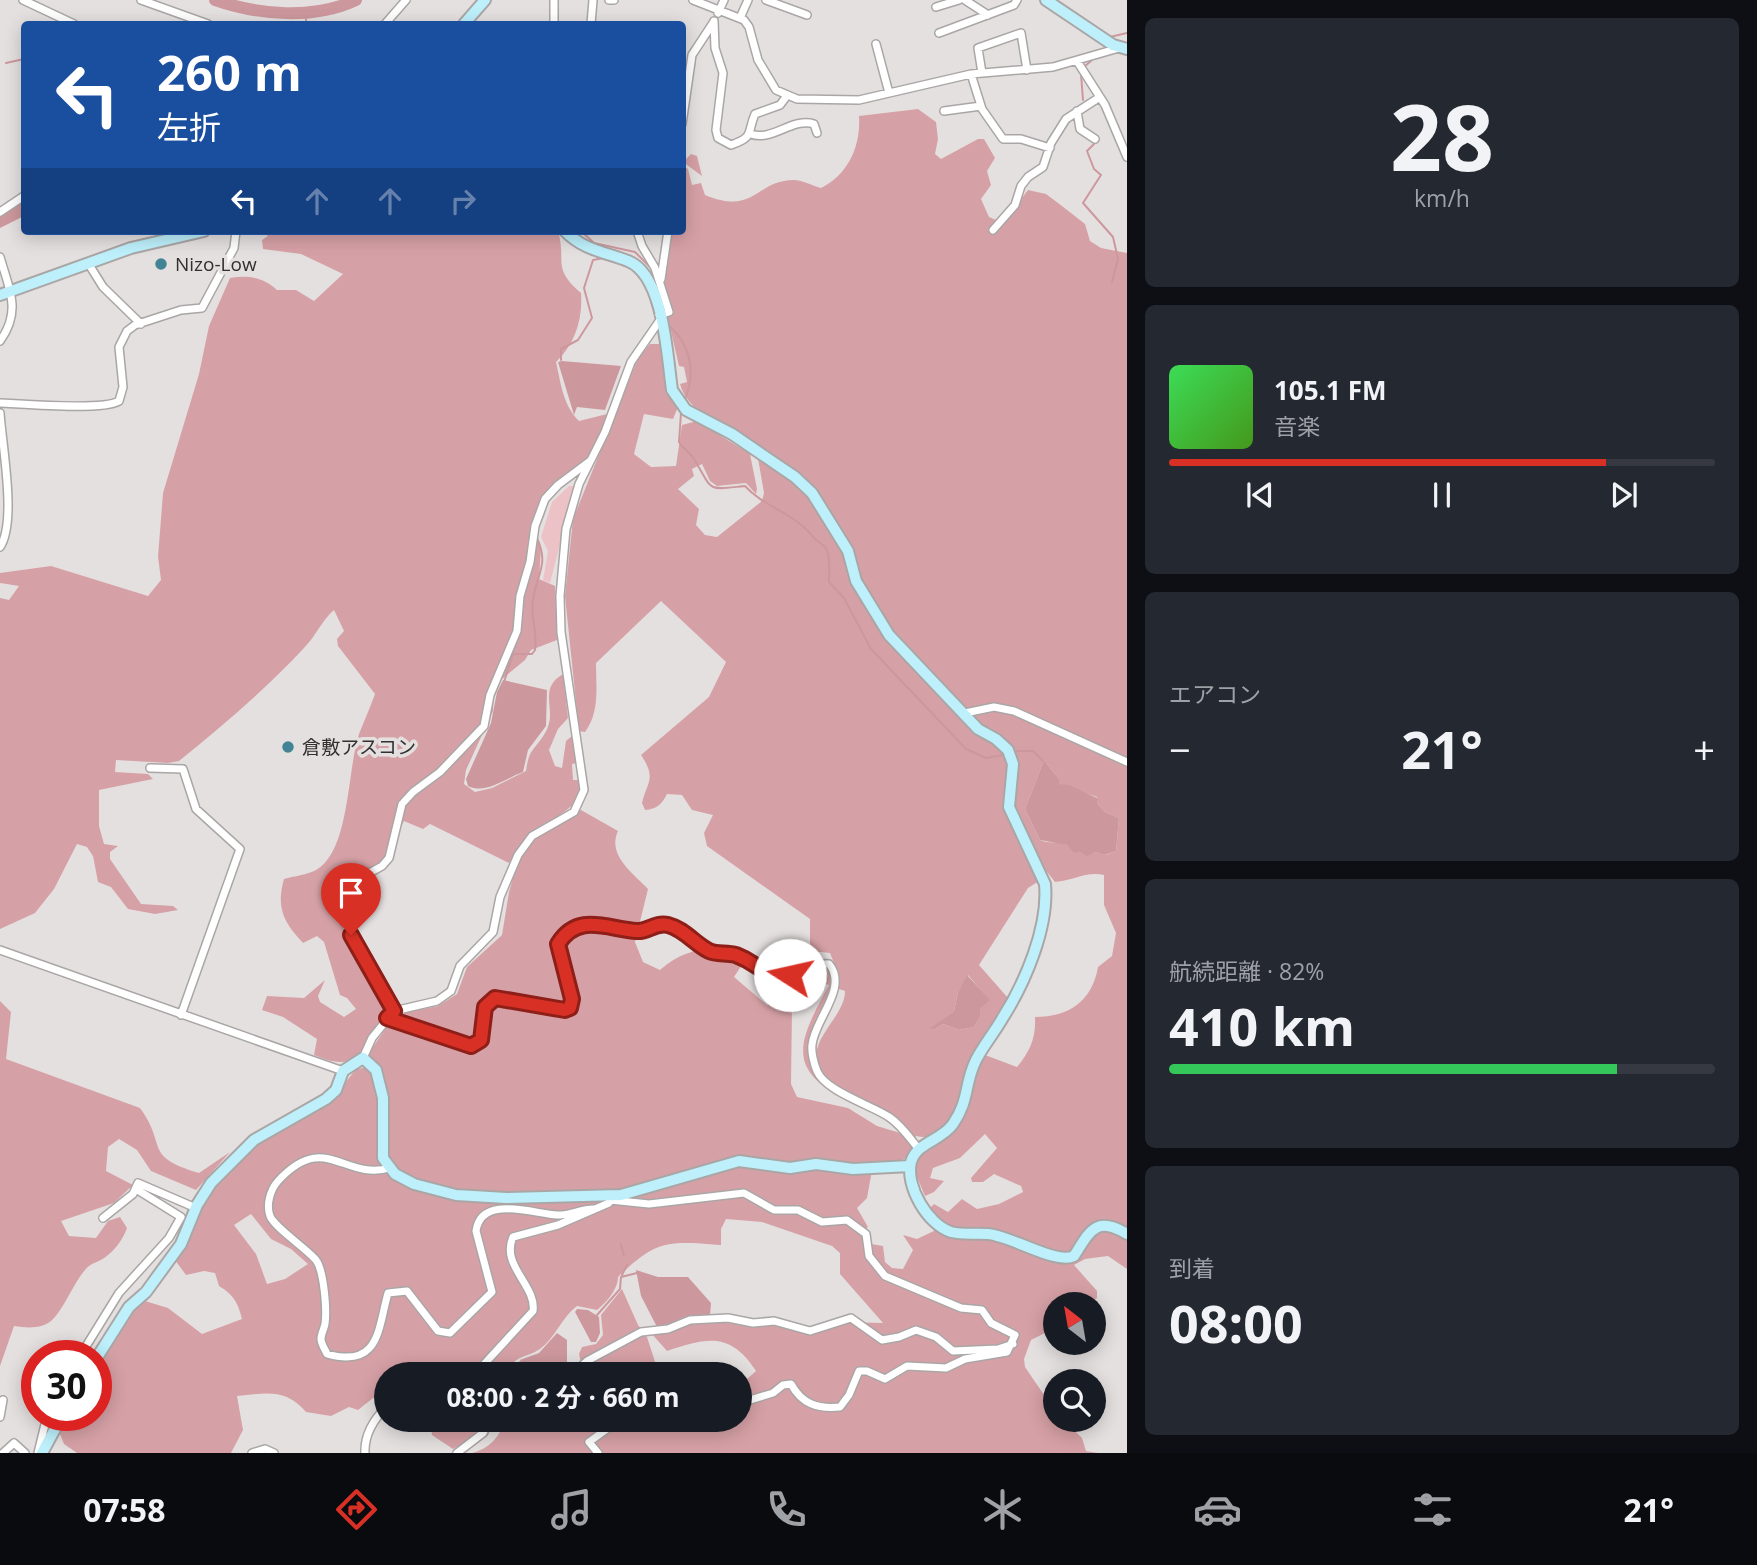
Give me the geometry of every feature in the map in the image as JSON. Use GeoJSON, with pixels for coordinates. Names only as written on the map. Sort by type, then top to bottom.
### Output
{"type":"FeatureCollection","features":[{"type":"Feature","properties":{"kind":"street"},"geometry":{"type":"LineString","coordinates":[[23,0],[68,21]]}},
{"type":"Feature","properties":{"kind":"street"},"geometry":{"type":"LineString","coordinates":[[141,0],[200,21]]}},
{"type":"Feature","properties":{"kind":"street"},"geometry":{"type":"LineString","coordinates":[[388,21],[406,0]]}},
{"type":"Feature","properties":{"kind":"street"},"geometry":{"type":"LineString","coordinates":[[467,21],[485,0]]}},
{"type":"Feature","properties":{"kind":"street"},"geometry":{"type":"LineString","coordinates":[[554,0],[554,21]]}},
{"type":"Feature","properties":{"kind":"street"},"geometry":{"type":"LineString","coordinates":[[591,21],[593,0]]}},
{"type":"Feature","properties":{"kind":"street"},"geometry":{"type":"LineString","coordinates":[[693,0],[740,18],[749,27],[761,66],[776,90],[786,97],[859,100],[971,74],[1027,70],[1123,49]]}},
{"type":"Feature","properties":{"kind":"street"},"geometry":{"type":"LineString","coordinates":[[686,83],[692,55],[724,0]]}},
{"type":"Feature","properties":{"kind":"street"},"geometry":{"type":"LineString","coordinates":[[740,18],[748,0]]}},
{"type":"Feature","properties":{"kind":"street"},"geometry":{"type":"LineString","coordinates":[[766,0],[807,15]]}},
{"type":"Feature","properties":{"kind":"street"},"geometry":{"type":"LineString","coordinates":[[936,7],[959,0]]}},
{"type":"Feature","properties":{"kind":"street"},"geometry":{"type":"LineString","coordinates":[[965,0],[988,15]]}},
{"type":"Feature","properties":{"kind":"street"},"geometry":{"type":"LineString","coordinates":[[939,33],[1014,5],[1017,0]]}},
{"type":"Feature","properties":{"kind":"street"},"geometry":{"type":"LineString","coordinates":[[1046,0],[1123,49]]}},
{"type":"Feature","properties":{"kind":"street"},"geometry":{"type":"LineString","coordinates":[[714,21],[715,48],[723,73],[716,135],[731,145],[751,134],[761,136],[801,122],[814,124],[817,134]]}},
{"type":"Feature","properties":{"kind":"street"},"geometry":{"type":"LineString","coordinates":[[982,73],[978,48],[1021,33],[1027,70]]}},
{"type":"Feature","properties":{"kind":"street"},"geometry":{"type":"LineString","coordinates":[[876,44],[889,93]]}},
{"type":"Feature","properties":{"kind":"street"},"geometry":{"type":"LineString","coordinates":[[1077,61],[1100,97],[1127,157]]}},
{"type":"Feature","properties":{"kind":"street"},"geometry":{"type":"LineString","coordinates":[[971,74],[981,106],[1003,139],[1021,139],[1050,148]]}},
{"type":"Feature","properties":{"kind":"street"},"geometry":{"type":"LineString","coordinates":[[751,134],[755,114],[780,105],[786,97]]}},
{"type":"Feature","properties":{"kind":"street"},"geometry":{"type":"LineString","coordinates":[[993,230],[1014,205],[1028,177],[1043,167],[1066,119],[1100,97]]}},
{"type":"Feature","properties":{"kind":"street"},"geometry":{"type":"LineString","coordinates":[[944,111],[981,106]]}},
{"type":"Feature","properties":{"kind":"street"},"geometry":{"type":"LineString","coordinates":[[1077,111],[1080,128],[1095,139]]}},
{"type":"Feature","properties":{"kind":"street"},"geometry":{"type":"LineString","coordinates":[[0,212],[21,198]]}},
{"type":"Feature","properties":{"kind":"street"},"geometry":{"type":"LineString","coordinates":[[7,290],[141,246],[187,235]]}},
{"type":"Feature","properties":{"kind":"street"},"geometry":{"type":"LineString","coordinates":[[0,403],[115,404],[122,398],[118,358],[120,341],[127,331],[181,310],[202,308],[234,248],[236,235]]}},
{"type":"Feature","properties":{"kind":"street"},"geometry":{"type":"LineString","coordinates":[[570,235],[582,246],[632,263],[646,263]]}},
{"type":"Feature","properties":{"kind":"street"},"geometry":{"type":"LineString","coordinates":[[638,235],[653,290],[663,315]]}},
{"type":"Feature","properties":{"kind":"street"},"geometry":{"type":"LineString","coordinates":[[667,235],[661,283],[672,390],[677,400],[686,410],[732,434],[804,484],[848,551],[856,581],[889,635],[978,729],[996,738],[1008,750],[1013,764],[1009,807],[1040,873],[1046,896],[1035,954],[1004,1016],[977,1058],[969,1076],[966,1102],[941,1137],[918,1148],[910,1166],[918,1197],[928,1215],[951,1232],[1007,1236],[1068,1259],[1074,1256],[1088,1232],[1095,1227],[1105,1225],[1127,1234]]}},
{"type":"Feature","properties":{"kind":"street"},"geometry":{"type":"LineString","coordinates":[[0,257],[7,290],[14,302],[9,326],[0,341]]}},
{"type":"Feature","properties":{"kind":"street"},"geometry":{"type":"LineString","coordinates":[[88,263],[103,287],[141,324]]}},
{"type":"Feature","properties":{"kind":"street"},"geometry":{"type":"LineString","coordinates":[[646,263],[661,283]]}},
{"type":"Feature","properties":{"kind":"street"},"geometry":{"type":"LineString","coordinates":[[108,1340],[129,1307],[146,1292],[181,1244],[196,1208],[211,1183],[254,1140],[326,1099],[336,1090],[344,1071],[363,1058],[394,1011],[437,1001],[451,991],[460,966],[493,932],[500,897],[518,855],[531,836],[574,812],[583,790],[570,708],[560,596],[566,529],[579,484],[593,459],[631,362],[663,315]]}},
{"type":"Feature","properties":{"kind":"street"},"geometry":{"type":"LineString","coordinates":[[0,413],[6,534],[0,547]]}},
{"type":"Feature","properties":{"kind":"street"},"geometry":{"type":"LineString","coordinates":[[394,1011],[339,913],[338,895],[344,888],[382,866],[389,858],[402,804],[440,772],[484,726],[496,678],[517,631],[520,596],[545,499],[558,485],[593,459]]}},
{"type":"Feature","properties":{"kind":"street"},"geometry":{"type":"LineString","coordinates":[[965,713],[994,707],[1014,711],[1127,761]]}},
{"type":"Feature","properties":{"kind":"street"},"geometry":{"type":"LineString","coordinates":[[150,768],[183,769],[196,809],[240,849],[181,1015]]}},
{"type":"Feature","properties":{"kind":"street"},"geometry":{"type":"LineString","coordinates":[[387,1018],[471,1046],[481,1040],[485,1007],[495,998],[565,1010],[570,1008],[572,999],[557,952],[558,944],[571,929],[586,924],[637,931],[659,923],[670,925],[709,951],[735,955],[760,971],[790,975],[829,964],[834,972],[834,989],[812,1044],[817,1072],[824,1081],[851,1098],[888,1116],[918,1148]]}},
{"type":"Feature","properties":{"kind":"street"},"geometry":{"type":"LineString","coordinates":[[0,950],[344,1071]]}},
{"type":"Feature","properties":{"kind":"street"},"geometry":{"type":"LineString","coordinates":[[363,1058],[376,1070],[383,1098],[383,1158],[394,1174],[414,1184],[456,1195],[610,1198],[649,1204],[744,1193],[774,1210],[798,1210],[822,1222],[847,1220],[866,1234],[869,1256],[885,1276],[961,1308],[982,1310],[991,1323],[1014,1333],[1013,1343],[999,1356],[965,1359],[946,1368],[907,1366],[885,1379],[867,1371],[859,1371],[849,1395],[840,1407],[822,1409],[810,1404],[798,1396],[791,1384],[752,1399]]}},
{"type":"Feature","properties":{"kind":"street"},"geometry":{"type":"LineString","coordinates":[[390,1168],[372,1173],[337,1159],[309,1157],[287,1171],[275,1185],[268,1202],[270,1216],[276,1226],[289,1233],[317,1261],[327,1308],[321,1342],[327,1354],[343,1358],[369,1349],[382,1330],[388,1293],[396,1290],[407,1291],[438,1331],[450,1333],[472,1315],[492,1292],[477,1238],[477,1222],[483,1216],[516,1208],[555,1215],[595,1209]]}},
{"type":"Feature","properties":{"kind":"street"},"geometry":{"type":"LineString","coordinates":[[486,1362],[533,1311],[534,1302],[513,1263],[510,1246],[513,1237],[558,1225],[595,1209],[610,1198],[739,1161],[790,1168],[816,1164],[853,1169],[910,1166]]}},
{"type":"Feature","properties":{"kind":"street"},"geometry":{"type":"LineString","coordinates":[[103,1218],[136,1189],[138,1183],[196,1208]]}},
{"type":"Feature","properties":{"kind":"street"},"geometry":{"type":"LineString","coordinates":[[90,1340],[119,1293],[169,1238],[181,1217],[136,1189]]}},
{"type":"Feature","properties":{"kind":"street"},"geometry":{"type":"LineString","coordinates":[[586,1362],[641,1332],[668,1329],[703,1318],[728,1318],[753,1323],[774,1321],[810,1331],[851,1318],[882,1340],[916,1330],[936,1337],[953,1351],[998,1349],[1013,1343]]}},
{"type":"Feature","properties":{"kind":"street"},"geometry":{"type":"LineString","coordinates":[[0,1417],[3,1399]]}},
{"type":"Feature","properties":{"kind":"street"},"geometry":{"type":"LineString","coordinates":[[366,1453],[370,1429],[374,1424]]}},
{"type":"Feature","properties":{"kind":"street"},"geometry":{"type":"LineString","coordinates":[[40,1453],[44,1431]]}},
{"type":"Feature","properties":{"kind":"street"},"geometry":{"type":"LineString","coordinates":[[40,1453],[53,1431]]}},
{"type":"Feature","properties":{"kind":"street"},"geometry":{"type":"LineString","coordinates":[[457,1453],[483,1432]]}},
{"type":"Feature","properties":{"kind":"street"},"geometry":{"type":"LineString","coordinates":[[598,1453],[589,1442],[603,1432]]}},
{"type":"Feature","properties":{"kind":"street"},"geometry":{"type":"LineString","coordinates":[[3,1453],[4,1443],[18,1444],[25,1453]]}},
{"type":"Feature","properties":{"kind":"street"},"geometry":{"type":"LineString","coordinates":[[252,1453],[265,1449],[274,1453]]}},
{"type":"Feature","properties":{"kind":"shaded area"},"geometry":{"type":"Polygon","coordinates":[[[918,109],[936,122],[938,139],[935,154],[941,159],[978,139],[984,139],[995,158],[987,171],[991,185],[981,199],[989,217],[1003,223],[1028,190],[1046,194],[1085,224],[1090,241],[1101,248],[1127,253],[1127,1269],[1108,1256],[1085,1259],[1074,1265],[1097,1292],[1043,1292],[1043,1334],[1031,1340],[1024,1359],[1025,1367],[1043,1393],[1043,1432],[1076,1432],[1082,1438],[1086,1451],[1098,1453],[472,1453],[484,1448],[500,1432],[752,1432],[752,1375],[756,1371],[752,1362],[737,1349],[716,1341],[694,1343],[667,1351],[651,1333],[665,1333],[705,1320],[773,1324],[807,1334],[842,1322],[883,1323],[840,1274],[840,1253],[832,1246],[762,1222],[726,1219],[721,1229],[721,1245],[675,1243],[643,1255],[618,1277],[614,1291],[601,1307],[597,1310],[577,1306],[540,1349],[515,1362],[374,1362],[374,1397],[358,1410],[349,1407],[331,1416],[306,1412],[291,1399],[275,1394],[237,1396],[243,1430],[231,1453],[77,1453],[64,1444],[59,1431],[112,1431],[112,1342],[127,1317],[145,1301],[168,1308],[202,1334],[242,1319],[235,1300],[219,1286],[215,1273],[204,1271],[186,1275],[175,1260],[187,1242],[199,1208],[234,1162],[254,1144],[331,1101],[356,1069],[369,1067],[372,1058],[368,1054],[396,1014],[438,1006],[457,994],[467,967],[502,935],[509,892],[517,865],[529,846],[537,837],[581,810],[618,831],[615,840],[618,855],[648,889],[635,942],[643,962],[660,970],[681,956],[702,950],[725,949],[749,954],[734,977],[767,1005],[781,1000],[792,1009],[791,1084],[797,1097],[848,1108],[877,1126],[910,1136],[887,1117],[839,1087],[818,1065],[818,1046],[841,1007],[845,991],[839,989],[829,994],[807,1047],[816,1075],[842,1096],[823,1085],[804,1061],[806,1033],[829,985],[819,982],[818,976],[834,963],[830,953],[810,951],[810,919],[707,846],[704,833],[713,815],[692,810],[682,795],[667,794],[659,805],[645,810],[642,803],[650,775],[641,755],[709,697],[726,662],[661,601],[596,663],[593,716],[585,732],[579,731],[565,596],[573,519],[638,358],[650,344],[662,344],[669,391],[678,407],[673,419],[644,414],[634,454],[651,467],[676,466],[682,425],[697,421],[750,454],[757,489],[756,494],[746,483],[717,486],[710,481],[702,464],[692,469],[694,476],[678,489],[699,509],[696,525],[705,535],[717,537],[762,501],[764,493],[756,447],[701,413],[691,404],[680,384],[687,382],[684,367],[679,366],[656,266],[664,260],[670,235],[686,235],[686,167],[692,185],[701,183],[705,195],[735,202],[781,182],[797,180],[821,188],[845,167],[858,138],[859,116],[918,109]],[[1044,760],[1025,809],[1040,840],[1064,844],[1083,854],[1095,852],[1106,855],[1116,851],[1119,818],[1105,812],[1097,803],[1097,797],[1059,784],[1059,779],[1044,760]],[[1044,868],[1037,871],[1039,881],[1028,888],[979,965],[1008,998],[969,1069],[964,1096],[950,1122],[931,1136],[916,1136],[911,1143],[914,1148],[907,1158],[873,1165],[867,1198],[857,1208],[868,1227],[860,1234],[865,1243],[883,1246],[885,1262],[892,1268],[903,1269],[913,1250],[903,1235],[917,1239],[936,1230],[930,1208],[934,1204],[948,1212],[962,1199],[977,1209],[999,1204],[1023,1192],[1021,1186],[994,1174],[983,1182],[972,1182],[971,1178],[997,1148],[985,1134],[960,1158],[933,1168],[930,1178],[944,1181],[934,1192],[925,1196],[915,1172],[921,1150],[952,1130],[960,1120],[985,1055],[1017,1067],[1031,1044],[1035,1017],[1058,1014],[1077,1005],[1090,989],[1098,967],[1112,956],[1116,933],[1104,905],[1104,875],[1091,874],[1055,882],[1044,868]],[[968,975],[958,992],[954,1011],[931,1028],[934,1030],[943,1024],[959,1030],[974,1027],[980,1017],[980,1009],[989,1000],[968,975]],[[251,1214],[234,1225],[256,1254],[267,1284],[285,1279],[308,1264],[291,1249],[271,1239],[251,1214]]]}},
{"type":"Feature","properties":{"kind":"shaded area"},"geometry":{"type":"Polygon","coordinates":[[[691,154],[697,156],[702,176],[686,164],[686,159],[691,154]]]}},
{"type":"Feature","properties":{"kind":"shaded area"},"geometry":{"type":"Polygon","coordinates":[[[21,200],[21,218],[0,228],[0,214],[21,200]]]}},
{"type":"Feature","properties":{"kind":"shaded area"},"geometry":{"type":"Polygon","coordinates":[[[559,235],[563,270],[581,293],[579,322],[573,339],[556,362],[561,386],[569,408],[579,421],[607,414],[608,418],[589,457],[545,492],[534,537],[541,547],[539,579],[555,586],[557,640],[531,650],[525,660],[502,679],[494,690],[493,711],[466,770],[464,784],[475,792],[492,788],[526,771],[531,753],[549,725],[551,687],[563,674],[568,718],[558,729],[549,750],[555,766],[562,768],[566,741],[572,736],[577,763],[572,764],[573,780],[580,780],[576,800],[563,813],[529,835],[509,863],[430,824],[423,829],[404,821],[383,861],[336,893],[338,918],[389,1009],[357,1057],[341,1062],[314,1055],[317,1039],[283,1017],[262,1010],[267,996],[304,998],[325,980],[318,996],[320,1002],[344,1017],[356,1009],[347,998],[340,995],[324,942],[317,936],[303,943],[290,928],[281,906],[284,879],[316,870],[327,860],[335,846],[346,808],[355,749],[375,694],[338,646],[337,639],[344,631],[334,610],[308,643],[274,678],[179,761],[168,763],[116,760],[115,772],[148,774],[153,779],[99,790],[99,826],[104,844],[118,846],[110,852],[110,859],[141,904],[173,906],[178,910],[155,914],[128,909],[111,887],[98,882],[93,856],[87,847],[77,844],[54,889],[35,913],[0,929],[0,598],[9,600],[19,586],[0,583],[0,573],[51,566],[148,596],[161,580],[158,557],[163,493],[199,374],[209,326],[230,278],[255,278],[277,290],[296,290],[314,301],[343,274],[301,254],[263,249],[262,240],[268,236],[559,235]]]}},
{"type":"Feature","properties":{"kind":"shaded area"},"geometry":{"type":"Polygon","coordinates":[[[558,362],[621,366],[605,410],[577,407],[574,415],[558,362]]]}},
{"type":"Feature","properties":{"kind":"shaded area"},"geometry":{"type":"Polygon","coordinates":[[[569,486],[575,486],[550,583],[543,580],[548,551],[541,537],[552,502],[569,486]]]}},
{"type":"Feature","properties":{"kind":"shaded area"},"geometry":{"type":"Polygon","coordinates":[[[503,680],[547,690],[546,726],[528,750],[523,772],[489,787],[468,786],[466,779],[491,723],[497,692],[503,680]]]}},
{"type":"Feature","properties":{"kind":"shaded area"},"geometry":{"type":"Polygon","coordinates":[[[1044,760],[1059,779],[1059,784],[1069,785],[1097,798],[1097,803],[1105,812],[1119,818],[1116,851],[1105,855],[1095,852],[1087,856],[1074,853],[1067,845],[1040,840],[1025,809],[1044,760]]]}},
{"type":"Feature","properties":{"kind":"shaded area"},"geometry":{"type":"Polygon","coordinates":[[[967,975],[990,1000],[980,1009],[980,1017],[974,1027],[959,1030],[943,1024],[934,1030],[930,1028],[954,1011],[958,992],[967,975]]]}},
{"type":"Feature","properties":{"kind":"shaded area"},"geometry":{"type":"Polygon","coordinates":[[[0,1001],[11,1012],[6,1059],[140,1108],[163,1155],[181,1167],[199,1173],[230,1152],[196,1190],[151,1171],[137,1150],[119,1139],[108,1147],[106,1171],[133,1185],[114,1203],[61,1221],[69,1236],[96,1238],[108,1221],[120,1217],[127,1228],[124,1235],[111,1252],[85,1270],[51,1321],[38,1327],[14,1326],[0,1366],[0,1001]]]}},
{"type":"Feature","properties":{"kind":"shaded area"},"geometry":{"type":"Polygon","coordinates":[[[636,1270],[658,1277],[688,1277],[711,1303],[710,1316],[692,1317],[657,1327],[641,1296],[636,1270]]]}},
{"type":"Feature","properties":{"kind":"shaded area"},"geometry":{"type":"Polygon","coordinates":[[[622,1289],[638,1325],[647,1337],[655,1362],[581,1362],[579,1354],[582,1347],[596,1344],[603,1335],[601,1315],[622,1289]]]}},
{"type":"Feature","properties":{"kind":"shaded area"},"geometry":{"type":"Polygon","coordinates":[[[577,1309],[588,1310],[599,1317],[600,1333],[596,1342],[591,1342],[575,1312],[577,1309]]]}},
{"type":"Feature","properties":{"kind":"shaded area"},"geometry":{"type":"Polygon","coordinates":[[[557,1333],[567,1340],[567,1362],[520,1360],[539,1353],[557,1333]]]}},
{"type":"Feature","properties":{"kind":"shaded area"},"geometry":{"type":"Polygon","coordinates":[[[432,1432],[476,1432],[470,1440],[453,1449],[432,1435],[432,1432]]]}},
{"type":"Feature","properties":{"kind":"waterway"},"geometry":{"type":"LineString","coordinates":[[215,0],[250,9],[286,13],[322,11],[356,0]]}},
{"type":"Feature","properties":{"kind":"waterway"},"geometry":{"type":"LineString","coordinates":[[1056,0],[1110,37],[1127,33]]}},
{"type":"Feature","properties":{"kind":"waterway"},"geometry":{"type":"LineString","coordinates":[[557,1],[557,21]]}},
{"type":"Feature","properties":{"kind":"waterway"},"geometry":{"type":"LineString","coordinates":[[306,13],[306,21]]}},
{"type":"Feature","properties":{"kind":"waterway"},"geometry":{"type":"LineString","coordinates":[[6,63],[21,60]]}},
{"type":"Feature","properties":{"kind":"waterway"},"geometry":{"type":"LineString","coordinates":[[1085,66],[1091,61]]}},
{"type":"Feature","properties":{"kind":"waterway"},"geometry":{"type":"LineString","coordinates":[[1081,74],[1083,100]]}},
{"type":"Feature","properties":{"kind":"waterway"},"geometry":{"type":"LineString","coordinates":[[1097,141],[1087,151],[1094,169],[1101,175],[1083,203],[1113,237],[1118,259],[1112,282]]}},
{"type":"Feature","properties":{"kind":"waterway"},"geometry":{"type":"LineString","coordinates":[[57,269],[128,243],[162,235]]}},
{"type":"Feature","properties":{"kind":"waterway"},"geometry":{"type":"LineString","coordinates":[[585,235],[594,243],[635,252],[650,267]]}},
{"type":"Feature","properties":{"kind":"waterway"},"geometry":{"type":"LineString","coordinates":[[561,360],[561,349],[578,340],[592,318],[584,288],[593,260],[604,258]]}},
{"type":"Feature","properties":{"kind":"waterway"},"geometry":{"type":"LineString","coordinates":[[650,297],[656,319]]}},
{"type":"Feature","properties":{"kind":"waterway"},"geometry":{"type":"LineString","coordinates":[[668,325],[682,341],[689,359],[691,369],[685,399]]}},
{"type":"Feature","properties":{"kind":"waterway"},"geometry":{"type":"LineString","coordinates":[[681,413],[679,442],[708,483],[717,488],[745,486],[761,500],[806,529],[828,552],[829,582],[844,598],[871,649],[966,749],[986,758],[1003,755]]}},
{"type":"Feature","properties":{"kind":"waterway"},"geometry":{"type":"LineString","coordinates":[[537,530],[544,513]]}},
{"type":"Feature","properties":{"kind":"waterway"},"geometry":{"type":"LineString","coordinates":[[504,682],[513,654],[532,654],[535,650],[532,606],[542,562],[536,536]]}},
{"type":"Feature","properties":{"kind":"waterway"},"geometry":{"type":"LineString","coordinates":[[1017,751],[1033,751],[1043,761]]}},
{"type":"Feature","properties":{"kind":"waterway"},"geometry":{"type":"LineString","coordinates":[[621,1244],[624,1256]]}},
{"type":"Feature","properties":{"kind":"waterway"},"geometry":{"type":"LineString","coordinates":[[622,1275],[627,1265]]}},
{"type":"Feature","properties":{"kind":"waterway"},"geometry":{"type":"LineString","coordinates":[[597,1315],[620,1289],[621,1277],[637,1273]]}},
{"type":"Feature","properties":{"kind":"waterway"},"geometry":{"type":"LineString","coordinates":[[463,1453],[488,1432]]}},
{"type":"Feature","properties":{"kind":"place","name":"Nizo-Low"},"geometry":{"type":"Point","coordinates":[161,264]}},
{"type":"Feature","properties":{"kind":"place","name":"倉敷アスコン"},"geometry":{"type":"Point","coordinates":[288,747]}},
{"type":"Feature","properties":{"kind":"route"},"geometry":{"type":"LineString","coordinates":[[351,935],[394,1011],[387,1018],[401,1020],[425,1032],[441,1034],[471,1046],[481,1040],[485,1007],[495,998],[565,1010],[570,1008],[572,999],[557,952],[558,944],[571,929],[586,924],[637,931],[659,923],[670,925],[709,951],[735,955],[760,971],[790,975]]}}]}
